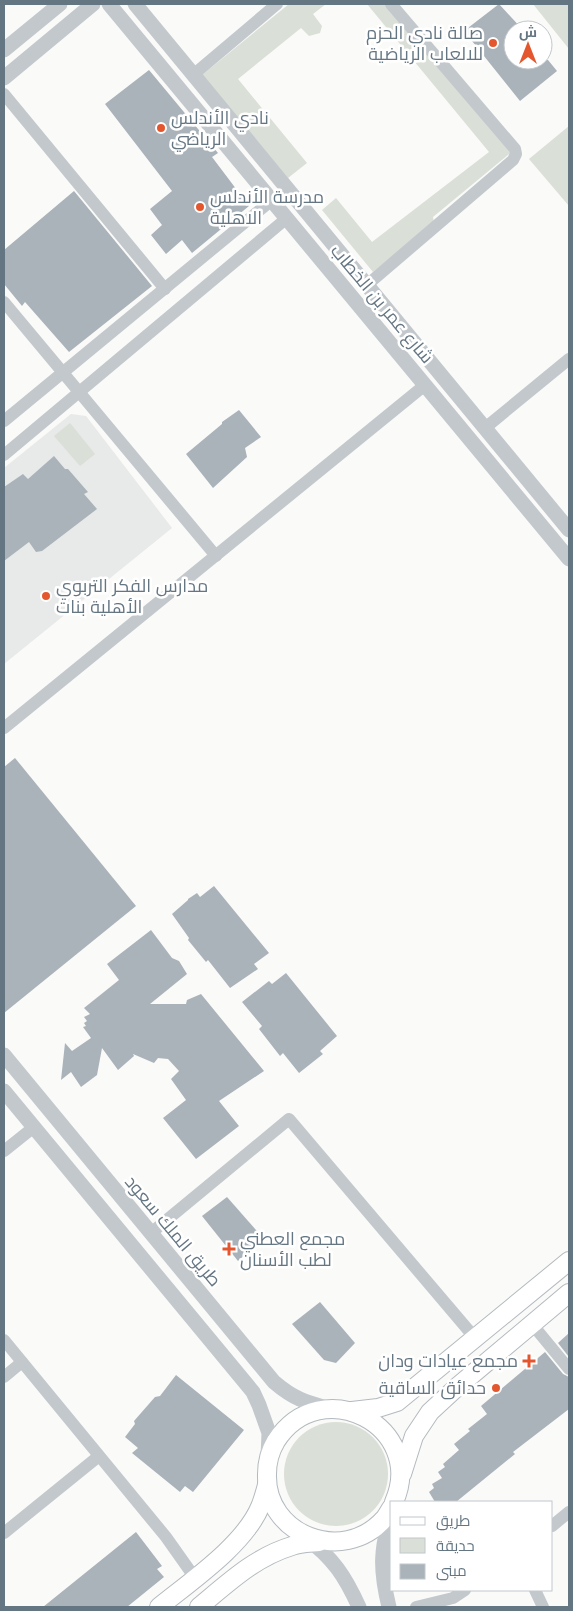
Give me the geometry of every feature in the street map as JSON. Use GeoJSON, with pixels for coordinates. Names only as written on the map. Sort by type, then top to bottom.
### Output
{"type":"FeatureCollection","features":[{"type":"Feature","properties":{"kind":"main road"},"geometry":{"type":"LineString","coordinates":[[313,1540],[286,1523],[273,1505],[267,1484],[267,1463],[275,1442],[289,1425],[308,1414],[330,1409],[352,1411],[378,1408],[396,1402],[569,1261]]}},
{"type":"Feature","properties":{"kind":"main road"},"geometry":{"type":"LineString","coordinates":[[395,1501],[414,1436],[430,1412],[569,1293]]}},
{"type":"Feature","properties":{"kind":"main road"},"geometry":{"type":"LineString","coordinates":[[352,1411],[372,1421],[388,1436],[398,1457],[400,1479]]}},
{"type":"Feature","properties":{"kind":"main road"},"geometry":{"type":"LineString","coordinates":[[159,1607],[229,1549],[246,1530],[260,1508],[267,1484]]}},
{"type":"Feature","properties":{"kind":"main road"},"geometry":{"type":"LineString","coordinates":[[199,1607],[249,1566],[274,1553],[313,1540],[346,1541],[367,1533],[384,1519],[390,1511]]}},
{"type":"Feature","properties":{"kind":"street"},"geometry":{"type":"LineString","coordinates":[[4,50],[60,4]]}},
{"type":"Feature","properties":{"kind":"street"},"geometry":{"type":"LineString","coordinates":[[4,78],[94,4]]}},
{"type":"Feature","properties":{"kind":"street","name":"شارع عمر بن الخطاب"},"geometry":{"type":"LineString","coordinates":[[109,4],[569,560]]}},
{"type":"Feature","properties":{"kind":"street","name":"شارع عمر بن الخطاب"},"geometry":{"type":"LineString","coordinates":[[134,4],[569,530]]}},
{"type":"Feature","properties":{"kind":"street"},"geometry":{"type":"LineString","coordinates":[[193,75],[277,4]]}},
{"type":"Feature","properties":{"kind":"street"},"geometry":{"type":"LineString","coordinates":[[367,285],[513,160],[516,154],[515,149],[391,4]]}},
{"type":"Feature","properties":{"kind":"street"},"geometry":{"type":"LineString","coordinates":[[4,94],[165,288]]}},
{"type":"Feature","properties":{"kind":"street"},"geometry":{"type":"LineString","coordinates":[[4,421],[272,200]]}},
{"type":"Feature","properties":{"kind":"street"},"geometry":{"type":"LineString","coordinates":[[4,455],[287,218]]}},
{"type":"Feature","properties":{"kind":"street"},"geometry":{"type":"LineString","coordinates":[[4,302],[216,556]]}},
{"type":"Feature","properties":{"kind":"street"},"geometry":{"type":"LineString","coordinates":[[485,428],[569,359]]}},
{"type":"Feature","properties":{"kind":"street"},"geometry":{"type":"LineString","coordinates":[[4,728],[425,386]]}},
{"type":"Feature","properties":{"kind":"street","name":"طريق الملك سعود"},"geometry":{"type":"LineString","coordinates":[[4,1055],[274,1382],[289,1395],[307,1403],[330,1409]]}},
{"type":"Feature","properties":{"kind":"street"},"geometry":{"type":"LineString","coordinates":[[4,1091],[253,1392],[269,1434],[267,1463]]}},
{"type":"Feature","properties":{"kind":"street"},"geometry":{"type":"LineString","coordinates":[[151,1233],[289,1120],[475,1338]]}},
{"type":"Feature","properties":{"kind":"street"},"geometry":{"type":"LineString","coordinates":[[4,1151],[34,1127]]}},
{"type":"Feature","properties":{"kind":"street"},"geometry":{"type":"LineString","coordinates":[[532,1324],[569,1369]]}},
{"type":"Feature","properties":{"kind":"street"},"geometry":{"type":"LineString","coordinates":[[4,1340],[166,1537],[195,1578]]}},
{"type":"Feature","properties":{"kind":"street"},"geometry":{"type":"LineString","coordinates":[[4,1377],[22,1362]]}},
{"type":"Feature","properties":{"kind":"street"},"geometry":{"type":"LineString","coordinates":[[4,1533],[99,1456]]}},
{"type":"Feature","properties":{"kind":"street"},"geometry":{"type":"LineString","coordinates":[[553,1525],[569,1512]]}},
{"type":"Feature","properties":{"kind":"street"},"geometry":{"type":"LineString","coordinates":[[389,1607],[383,1578],[382,1551],[390,1520]]}},
{"type":"Feature","properties":{"kind":"street"},"geometry":{"type":"LineString","coordinates":[[313,1540],[333,1561],[359,1607]]}},
{"type":"Feature","properties":{"kind":"street"},"geometry":{"type":"LineString","coordinates":[[416,1607],[453,1598],[464,1591]]}},
{"type":"Feature","properties":{"kind":"street"},"geometry":{"type":"LineString","coordinates":[[535,1591],[543,1607]]}},
{"type":"Feature","properties":{"kind":"shaded area","name":"مدارس الفكر التربوي الأهلية بنات"},"geometry":{"type":"Polygon","coordinates":[[[71,414],[86,416],[172,528],[4,664],[4,468],[71,414]]]}},
{"type":"Feature","properties":{"kind":"green space"},"geometry":{"type":"Polygon","coordinates":[[[289,4],[326,4],[313,14],[322,26],[320,33],[309,36],[301,28],[238,79],[307,163],[288,178],[202,75],[289,4]]]}},
{"type":"Feature","properties":{"kind":"green space"},"geometry":{"type":"Polygon","coordinates":[[[367,4],[392,4],[514,150],[433,217],[434,223],[373,272],[322,210],[336,198],[372,242],[489,152],[367,4]]]}},
{"type":"Feature","properties":{"kind":"green space"},"geometry":{"type":"Polygon","coordinates":[[[533,4],[569,4],[569,49],[553,29],[553,20],[546,20],[533,4]]]}},
{"type":"Feature","properties":{"kind":"green space"},"geometry":{"type":"Polygon","coordinates":[[[569,126],[569,206],[529,159],[569,126]]]}},
{"type":"Feature","properties":{"kind":"green space"},"geometry":{"type":"Polygon","coordinates":[[[70,423],[95,454],[80,466],[54,436],[70,423]]]}},
{"type":"Feature","properties":{"kind":"green space"},"geometry":{"type":"Polygon","coordinates":[[[336,1422],[356,1426],[373,1437],[384,1454],[388,1474],[384,1494],[373,1511],[356,1522],[336,1526],[316,1522],[299,1511],[288,1494],[284,1474],[288,1454],[299,1437],[316,1426],[336,1422]]]}},
{"type":"Feature","properties":{"kind":"building","name":"صالة نادي الحزم للالعاب الرياضية"},"geometry":{"type":"Polygon","coordinates":[[[499,4],[514,20],[503,20],[503,70],[553,70],[553,66],[557,71],[520,101],[464,31],[499,4]]]}},
{"type":"Feature","properties":{"kind":"building"},"geometry":{"type":"Polygon","coordinates":[[[149,70],[218,153],[212,157],[249,206],[192,253],[182,240],[166,254],[151,235],[162,225],[150,209],[172,191],[105,104],[149,70]]]}},
{"type":"Feature","properties":{"kind":"building"},"geometry":{"type":"Polygon","coordinates":[[[74,191],[152,286],[69,352],[25,302],[22,306],[4,284],[4,250],[74,191]]]}},
{"type":"Feature","properties":{"kind":"building"},"geometry":{"type":"Polygon","coordinates":[[[239,410],[261,437],[245,448],[247,457],[213,488],[186,454],[222,422],[239,410]]]}},
{"type":"Feature","properties":{"kind":"building"},"geometry":{"type":"Polygon","coordinates":[[[54,456],[88,492],[84,494],[97,509],[42,551],[36,552],[29,542],[4,561],[4,487],[23,474],[28,479],[54,456]]]}},
{"type":"Feature","properties":{"kind":"building"},"geometry":{"type":"Polygon","coordinates":[[[15,758],[136,906],[4,1013],[4,767],[15,758]]]}},
{"type":"Feature","properties":{"kind":"building"},"geometry":{"type":"Polygon","coordinates":[[[214,886],[269,953],[254,964],[258,969],[230,988],[208,960],[206,962],[188,940],[189,938],[172,914],[197,893],[200,897],[214,886]]]}},
{"type":"Feature","properties":{"kind":"building"},"geometry":{"type":"Polygon","coordinates":[[[151,930],[172,958],[179,961],[187,974],[150,1004],[186,1004],[187,1000],[201,994],[264,1071],[219,1101],[239,1126],[196,1159],[163,1118],[186,1100],[171,1079],[179,1071],[168,1059],[158,1058],[154,1063],[133,1054],[134,1056],[118,1070],[102,1048],[97,1075],[81,1087],[71,1072],[61,1080],[65,1043],[72,1051],[91,1038],[83,1027],[86,1026],[84,1023],[87,1021],[84,1017],[90,1014],[84,1008],[119,980],[107,964],[151,930]]]}},
{"type":"Feature","properties":{"kind":"building"},"geometry":{"type":"Polygon","coordinates":[[[286,973],[337,1036],[320,1051],[323,1054],[299,1073],[283,1053],[280,1056],[259,1029],[262,1026],[242,1002],[269,981],[272,984],[286,973]]]}},
{"type":"Feature","properties":{"kind":"building"},"geometry":{"type":"Polygon","coordinates":[[[227,1197],[263,1238],[238,1261],[202,1216],[227,1197]]]}},
{"type":"Feature","properties":{"kind":"building"},"geometry":{"type":"Polygon","coordinates":[[[320,1302],[355,1343],[336,1363],[324,1360],[292,1324],[320,1302]]]}},
{"type":"Feature","properties":{"kind":"building"},"geometry":{"type":"Polygon","coordinates":[[[569,1333],[569,1357],[558,1343],[569,1333]]]}},
{"type":"Feature","properties":{"kind":"building"},"geometry":{"type":"Polygon","coordinates":[[[545,1352],[563,1374],[569,1377],[569,1409],[513,1452],[515,1454],[457,1501],[434,1501],[429,1492],[434,1488],[432,1484],[442,1478],[438,1472],[445,1467],[443,1464],[459,1450],[454,1444],[470,1431],[468,1429],[487,1414],[481,1406],[545,1352]]]}},
{"type":"Feature","properties":{"kind":"building"},"geometry":{"type":"Polygon","coordinates":[[[176,1375],[244,1430],[193,1492],[185,1486],[180,1492],[132,1453],[138,1448],[125,1437],[135,1424],[134,1421],[155,1397],[160,1396],[176,1375]]]}},
{"type":"Feature","properties":{"kind":"building"},"geometry":{"type":"Polygon","coordinates":[[[136,1532],[162,1566],[157,1569],[164,1577],[127,1607],[43,1607],[136,1532]]]}},
{"type":"Feature","properties":{"kind":"place","name":"صالة نادي الحزم للالعاب الرياضية"},"geometry":{"type":"Point","coordinates":[493,43]}},
{"type":"Feature","properties":{"kind":"place","name":"نادي الأندلس الرياضي"},"geometry":{"type":"Point","coordinates":[161,128]}},
{"type":"Feature","properties":{"kind":"place","name":"مدرسة الأندلس الاهلية"},"geometry":{"type":"Point","coordinates":[200,207]}},
{"type":"Feature","properties":{"kind":"place","name":"مدارس الفكر التربوي الأهلية بنات"},"geometry":{"type":"Point","coordinates":[46,596]}},
{"type":"Feature","properties":{"kind":"place","name":"مجمع العطني لطب الأسنان"},"geometry":{"type":"Point","coordinates":[229,1249]}},
{"type":"Feature","properties":{"kind":"place","name":"مجمع عيادات ودان"},"geometry":{"type":"Point","coordinates":[529,1361]}},
{"type":"Feature","properties":{"kind":"place","name":"حدائق الساقية"},"geometry":{"type":"Point","coordinates":[496,1388]}}]}
